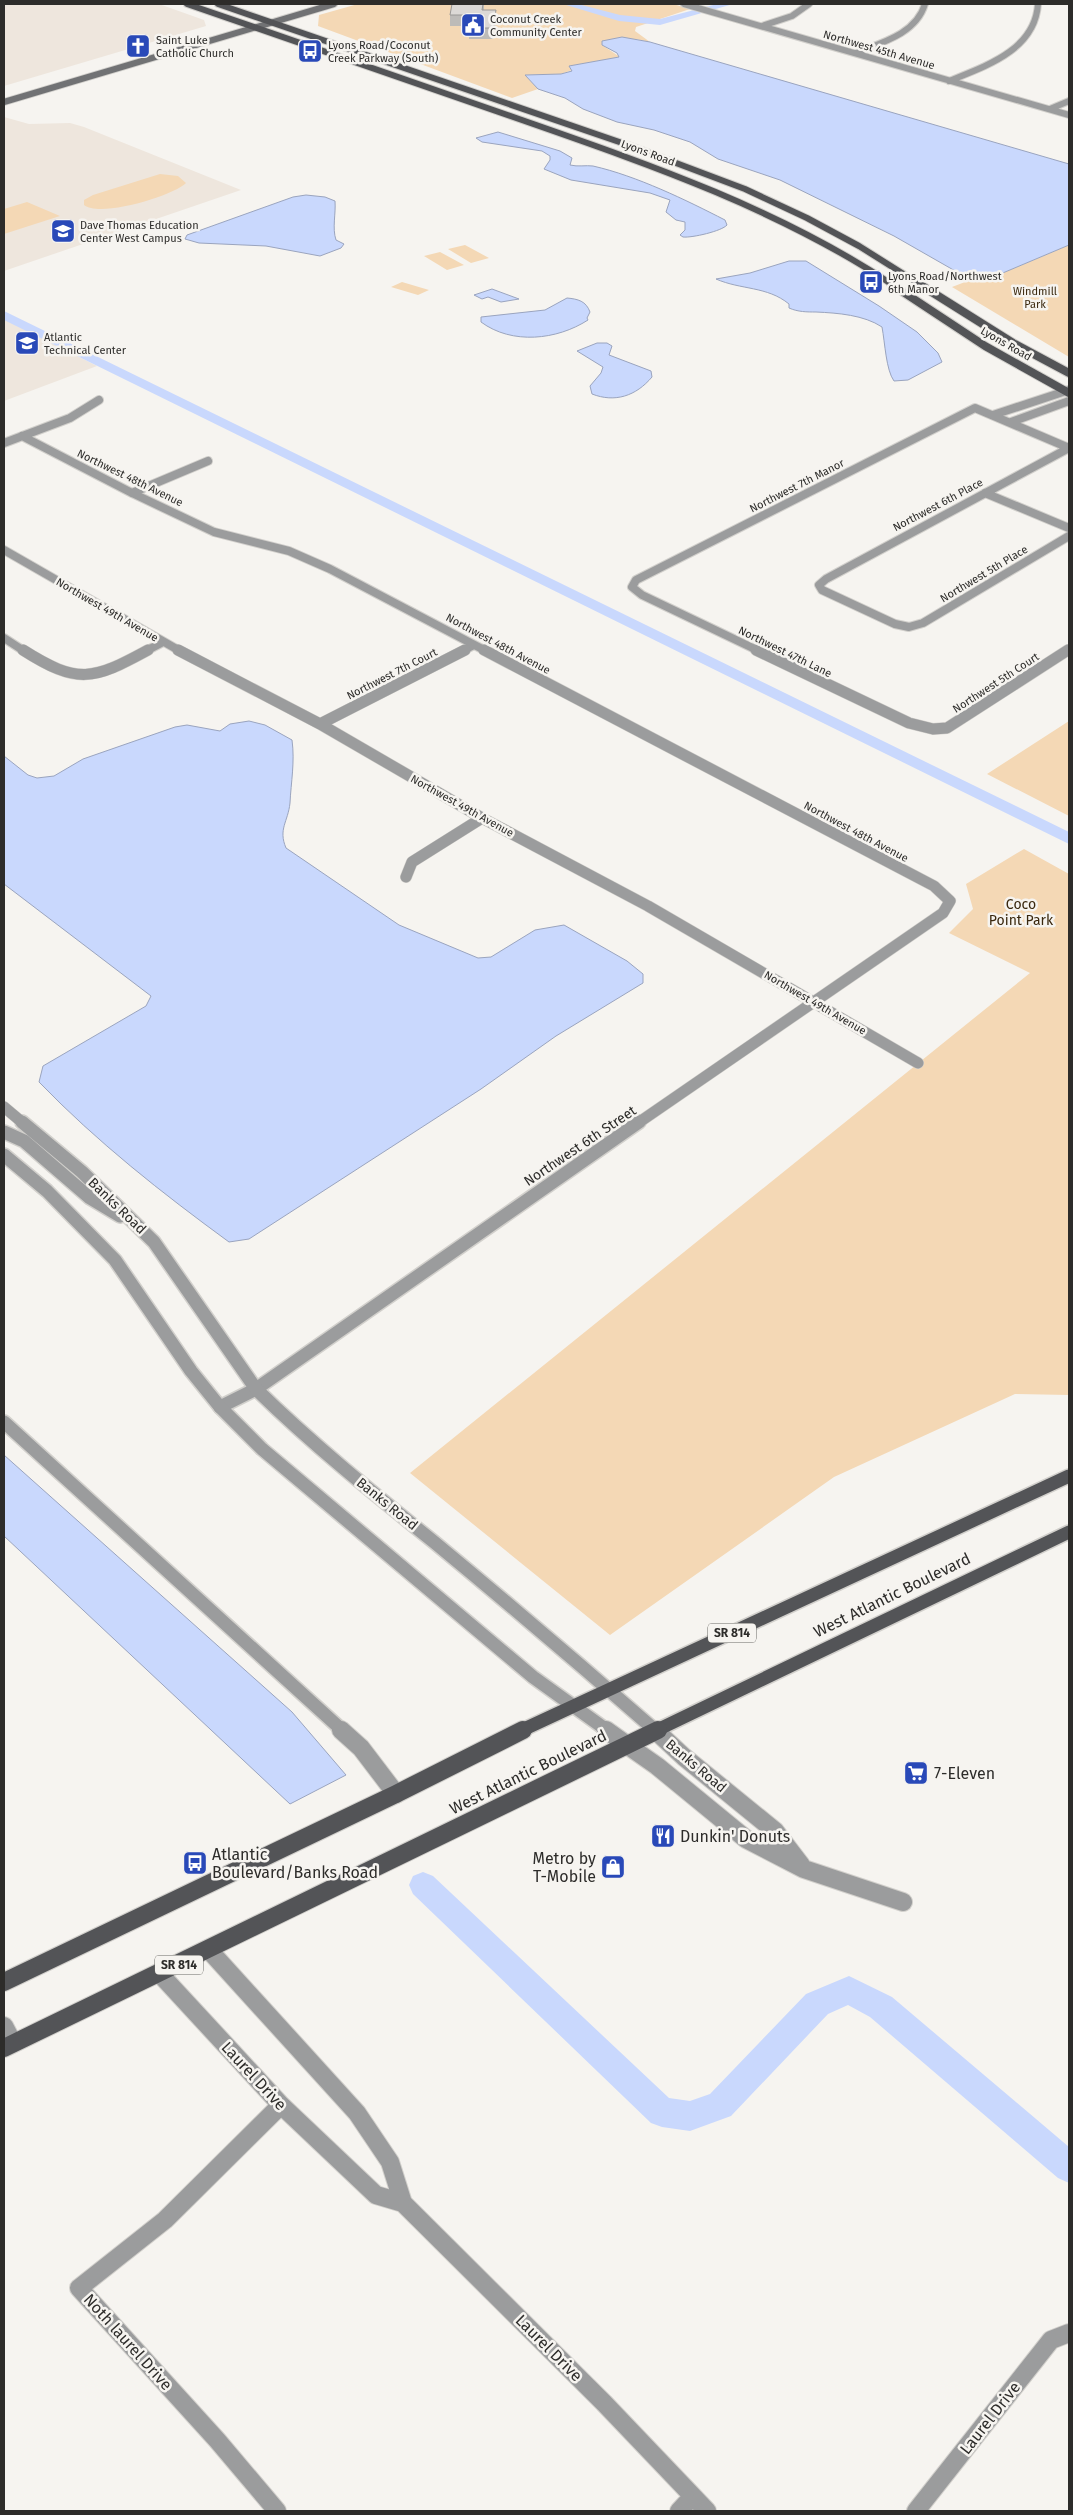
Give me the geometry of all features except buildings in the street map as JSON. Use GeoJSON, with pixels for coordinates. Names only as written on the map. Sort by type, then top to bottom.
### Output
{"type":"FeatureCollection","features":[{"type":"Feature","properties":{"kind":"main road","name":"Lyons Road"},"geometry":{"type":"LineString","coordinates":[[187,4],[613,152],[717,192],[833,249],[884,279],[984,346],[1068,391]]}},
{"type":"Feature","properties":{"kind":"main road","name":"Lyons Road"},"geometry":{"type":"LineString","coordinates":[[218,4],[631,146],[744,189],[807,218],[859,246],[1013,343],[1069,373]]}},
{"type":"Feature","properties":{"kind":"main road"},"geometry":{"type":"LineString","coordinates":[[4,102],[334,4]]}},
{"type":"Feature","properties":{"kind":"main road"},"geometry":{"type":"LineString","coordinates":[[228,27],[272,14]]}},
{"type":"Feature","properties":{"kind":"main road","name":"SR 814"},"geometry":{"type":"LineString","coordinates":[[4,1982],[396,1794],[573,1706],[1069,1476]]}},
{"type":"Feature","properties":{"kind":"main road","name":"West Atlantic Boulevard"},"geometry":{"type":"LineString","coordinates":[[8,2046],[1069,1532]]}},
{"type":"Feature","properties":{"kind":"street","name":"Northwest 45th Avenue"},"geometry":{"type":"LineString","coordinates":[[684,4],[1069,115]]}},
{"type":"Feature","properties":{"kind":"street"},"geometry":{"type":"LineString","coordinates":[[762,26],[792,16],[809,4]]}},
{"type":"Feature","properties":{"kind":"street"},"geometry":{"type":"LineString","coordinates":[[855,53],[889,40],[912,25],[924,11],[924,4]]}},
{"type":"Feature","properties":{"kind":"street"},"geometry":{"type":"LineString","coordinates":[[949,80],[992,63],[1017,46],[1032,30],[1039,14],[1038,4]]}},
{"type":"Feature","properties":{"kind":"street"},"geometry":{"type":"LineString","coordinates":[[1050,110],[1069,101]]}},
{"type":"Feature","properties":{"kind":"street"},"geometry":{"type":"LineString","coordinates":[[993,415],[1068,391]]}},
{"type":"Feature","properties":{"kind":"street"},"geometry":{"type":"LineString","coordinates":[[4,443],[70,418],[99,400]]}},
{"type":"Feature","properties":{"kind":"street"},"geometry":{"type":"LineString","coordinates":[[1011,422],[1069,401]]}},
{"type":"Feature","properties":{"kind":"street","name":"Northwest 7th Manor"},"geometry":{"type":"LineString","coordinates":[[632,587],[636,580],[974,408],[993,415]]}},
{"type":"Feature","properties":{"kind":"street"},"geometry":{"type":"LineString","coordinates":[[993,415],[1069,448]]}},
{"type":"Feature","properties":{"kind":"street","name":"Northwest 48th Avenue"},"geometry":{"type":"LineString","coordinates":[[22,436],[132,493],[214,532],[289,551],[330,568],[934,886],[950,901]]}},
{"type":"Feature","properties":{"kind":"street","name":"Northwest 6th Place"},"geometry":{"type":"LineString","coordinates":[[909,627],[896,624],[822,590],[820,584],[1069,448]]}},
{"type":"Feature","properties":{"kind":"street"},"geometry":{"type":"LineString","coordinates":[[132,493],[208,461]]}},
{"type":"Feature","properties":{"kind":"street"},"geometry":{"type":"LineString","coordinates":[[984,493],[1069,528]]}},
{"type":"Feature","properties":{"kind":"street","name":"Northwest 5th Place"},"geometry":{"type":"LineString","coordinates":[[909,627],[923,622],[1069,536]]}},
{"type":"Feature","properties":{"kind":"street","name":"Northwest 49th Avenue"},"geometry":{"type":"LineString","coordinates":[[4,550],[163,642],[320,724],[482,818],[648,906],[918,1063]]}},
{"type":"Feature","properties":{"kind":"street","name":"Northwest 47th Lane"},"geometry":{"type":"LineString","coordinates":[[632,587],[642,595],[908,723],[933,729]]}},
{"type":"Feature","properties":{"kind":"street"},"geometry":{"type":"LineString","coordinates":[[4,638],[62,672],[81,676],[100,672],[163,642]]}},
{"type":"Feature","properties":{"kind":"street","name":"Northwest 7th Court"},"geometry":{"type":"LineString","coordinates":[[320,724],[474,644]]}},
{"type":"Feature","properties":{"kind":"street","name":"Northwest 5th Court"},"geometry":{"type":"LineString","coordinates":[[933,729],[947,728],[1069,649]]}},
{"type":"Feature","properties":{"kind":"street"},"geometry":{"type":"LineString","coordinates":[[406,877],[412,862],[482,818]]}},
{"type":"Feature","properties":{"kind":"street","name":"Northwest 6th Street"},"geometry":{"type":"LineString","coordinates":[[220,1407],[256,1389],[437,1261],[943,914],[950,901]]}},
{"type":"Feature","properties":{"kind":"street","name":"Banks Road"},"geometry":{"type":"LineString","coordinates":[[4,1108],[82,1172],[154,1242],[256,1389],[314,1444],[575,1658],[684,1757],[775,1832],[804,1869]]}},
{"type":"Feature","properties":{"kind":"street"},"geometry":{"type":"LineString","coordinates":[[4,1132],[10,1132],[29,1146],[77,1184],[91,1198],[138,1226]]}},
{"type":"Feature","properties":{"kind":"street","name":"Banks Road"},"geometry":{"type":"LineString","coordinates":[[4,1155],[47,1191],[115,1260],[171,1344],[220,1407],[262,1449],[533,1678],[657,1766],[746,1839],[804,1869],[904,1902]]}},
{"type":"Feature","properties":{"kind":"street"},"geometry":{"type":"LineString","coordinates":[[4,1422],[361,1748],[396,1794]]}},
{"type":"Feature","properties":{"kind":"street","name":"Laurel Drive"},"geometry":{"type":"LineString","coordinates":[[209,1950],[357,2112],[390,2162],[403,2203],[604,2403],[707,2511]]}},
{"type":"Feature","properties":{"kind":"street","name":"Laurel Drive"},"geometry":{"type":"LineString","coordinates":[[160,1974],[281,2105],[376,2196],[403,2203]]}},
{"type":"Feature","properties":{"kind":"street"},"geometry":{"type":"LineString","coordinates":[[4,2026],[8,2046]]}},
{"type":"Feature","properties":{"kind":"street","name":"Noth laurel Drive"},"geometry":{"type":"LineString","coordinates":[[277,2511],[217,2440],[79,2288],[165,2220],[281,2105]]}},
{"type":"Feature","properties":{"kind":"street","name":"Laurel Drive"},"geometry":{"type":"LineString","coordinates":[[916,2511],[1051,2340],[1069,2333]]}},
{"type":"Feature","properties":{"kind":"street"},"geometry":{"type":"LineString","coordinates":[[679,2511],[692,2496]]}},
{"type":"Feature","properties":{"kind":"shaded area"},"geometry":{"type":"Polygon","coordinates":[[[4,4],[159,4],[204,20],[206,26],[4,86],[4,4]]]}},
{"type":"Feature","properties":{"kind":"shaded area","name":"Dave Thomas Education Center West Campus"},"geometry":{"type":"Polygon","coordinates":[[[4,117],[29,124],[70,123],[84,127],[241,190],[4,271],[4,117]]]}},
{"type":"Feature","properties":{"kind":"shaded area","name":"Atlantic Technical Center"},"geometry":{"type":"Polygon","coordinates":[[[4,319],[97,366],[4,401],[4,319]]]}},
{"type":"Feature","properties":{"kind":"green space"},"geometry":{"type":"Polygon","coordinates":[[[358,4],[673,4],[690,9],[636,27],[635,31],[650,42],[636,39],[602,42],[602,45],[620,57],[569,66],[572,70],[561,74],[525,75],[538,89],[512,98],[318,26],[319,15],[358,4]]]}},
{"type":"Feature","properties":{"kind":"green space"},"geometry":{"type":"Polygon","coordinates":[[[160,174],[178,176],[186,183],[167,194],[136,204],[105,209],[84,205],[84,200],[93,195],[160,174]]]}},
{"type":"Feature","properties":{"kind":"green space"},"geometry":{"type":"Polygon","coordinates":[[[27,202],[60,216],[4,234],[4,209],[27,202]]]}},
{"type":"Feature","properties":{"kind":"green space"},"geometry":{"type":"Polygon","coordinates":[[[465,245],[489,258],[471,263],[448,249],[465,245]]]}},
{"type":"Feature","properties":{"kind":"green space","name":"Windmill Park"},"geometry":{"type":"Polygon","coordinates":[[[1069,245],[1069,357],[952,287],[978,277],[998,275],[1069,245]]]}},
{"type":"Feature","properties":{"kind":"green space"},"geometry":{"type":"Polygon","coordinates":[[[440,252],[464,265],[447,270],[424,256],[440,252]]]}},
{"type":"Feature","properties":{"kind":"green space"},"geometry":{"type":"Polygon","coordinates":[[[402,282],[429,290],[418,295],[391,287],[402,282]]]}},
{"type":"Feature","properties":{"kind":"green space"},"geometry":{"type":"Polygon","coordinates":[[[1069,721],[1069,816],[987,774],[1069,721]]]}},
{"type":"Feature","properties":{"kind":"green space","name":"Coco Point Park"},"geometry":{"type":"Polygon","coordinates":[[[1024,849],[1069,874],[1069,1395],[1015,1394],[834,1477],[610,1635],[410,1473],[1030,973],[949,933],[973,909],[966,884],[1024,849]]]}},
{"type":"Feature","properties":{"kind":"water"},"geometry":{"type":"Polygon","coordinates":[[[622,37],[650,42],[1069,164],[1069,245],[998,275],[964,276],[894,236],[780,180],[718,159],[690,142],[654,130],[617,122],[583,109],[565,98],[538,89],[525,75],[561,74],[572,71],[569,66],[619,57],[617,53],[602,45],[602,41],[622,37]]]}},
{"type":"Feature","properties":{"kind":"water"},"geometry":{"type":"Polygon","coordinates":[[[498,132],[560,151],[572,158],[570,165],[593,166],[644,182],[725,220],[727,225],[706,234],[683,237],[680,235],[685,230],[685,222],[676,220],[666,212],[670,200],[650,193],[571,180],[544,169],[550,160],[550,156],[542,151],[482,142],[476,138],[498,132]]]}},
{"type":"Feature","properties":{"kind":"water"},"geometry":{"type":"Polygon","coordinates":[[[306,195],[325,197],[335,201],[335,235],[336,240],[344,244],[341,248],[320,256],[266,246],[199,243],[185,239],[187,235],[293,197],[306,195]]]}},
{"type":"Feature","properties":{"kind":"water"},"geometry":{"type":"Polygon","coordinates":[[[789,261],[806,261],[879,306],[917,332],[938,353],[942,362],[908,380],[894,381],[887,363],[882,327],[850,315],[806,312],[789,308],[789,304],[772,294],[716,279],[750,273],[789,261]]]}},
{"type":"Feature","properties":{"kind":"water"},"geometry":{"type":"Polygon","coordinates":[[[492,289],[519,299],[501,302],[488,297],[482,299],[474,295],[492,289]]]}},
{"type":"Feature","properties":{"kind":"water"},"geometry":{"type":"Polygon","coordinates":[[[567,298],[581,301],[590,312],[588,320],[563,332],[535,337],[520,337],[493,329],[481,322],[481,317],[545,310],[567,298]]]}},
{"type":"Feature","properties":{"kind":"water"},"geometry":{"type":"Polygon","coordinates":[[[597,343],[607,343],[612,346],[609,355],[651,371],[652,377],[639,389],[625,396],[609,398],[592,394],[590,386],[601,373],[603,367],[577,351],[597,343]]]}},
{"type":"Feature","properties":{"kind":"water"},"geometry":{"type":"Polygon","coordinates":[[[249,721],[265,725],[292,740],[293,764],[290,803],[283,830],[286,848],[399,925],[478,958],[491,957],[535,930],[564,925],[627,961],[643,974],[643,983],[556,1036],[481,1089],[249,1239],[229,1242],[179,1205],[107,1146],[39,1082],[43,1066],[146,1006],[151,996],[4,884],[4,756],[28,775],[37,778],[54,776],[83,759],[175,727],[187,725],[220,731],[230,724],[249,721]]]}},
{"type":"Feature","properties":{"kind":"water"},"geometry":{"type":"Polygon","coordinates":[[[4,1455],[292,1712],[346,1775],[290,1804],[4,1536],[4,1455]]]}},
{"type":"Feature","properties":{"kind":"waterway"},"geometry":{"type":"LineString","coordinates":[[568,4],[619,18],[660,22],[728,4]]}},
{"type":"Feature","properties":{"kind":"waterway"},"geometry":{"type":"LineString","coordinates":[[4,315],[1069,839]]}},
{"type":"Feature","properties":{"kind":"waterway"},"geometry":{"type":"LineString","coordinates":[[423,1885],[662,2112],[690,2116],[720,2105],[817,2004],[849,1990],[881,2007],[1069,2167]]}},
{"type":"Feature","properties":{"kind":"place","name":"Coconut Creek Community Center"},"geometry":{"type":"Point","coordinates":[473,25]}},
{"type":"Feature","properties":{"kind":"place","name":"Saint Luke Catholic Church"},"geometry":{"type":"Point","coordinates":[138,46]}},
{"type":"Feature","properties":{"kind":"place","name":"Lyons Road/Coconut Creek Parkway (South)"},"geometry":{"type":"Point","coordinates":[310,51]}},
{"type":"Feature","properties":{"kind":"place","name":"Dave Thomas Education Center West Campus"},"geometry":{"type":"Point","coordinates":[63,231]}},
{"type":"Feature","properties":{"kind":"place","name":"Lyons Road/Northwest 6th Manor"},"geometry":{"type":"Point","coordinates":[871,282]}},
{"type":"Feature","properties":{"kind":"place","name":"Atlantic Technical Center"},"geometry":{"type":"Point","coordinates":[27,343]}},
{"type":"Feature","properties":{"kind":"place","name":"7-Eleven"},"geometry":{"type":"Point","coordinates":[916,1773]}},
{"type":"Feature","properties":{"kind":"place","name":"Dunkin' Donuts"},"geometry":{"type":"Point","coordinates":[663,1836]}},
{"type":"Feature","properties":{"kind":"place","name":"Atlantic Boulevard/Banks Road"},"geometry":{"type":"Point","coordinates":[195,1863]}},
{"type":"Feature","properties":{"kind":"place","name":"Metro by T-Mobile"},"geometry":{"type":"Point","coordinates":[613,1867]}}]}
